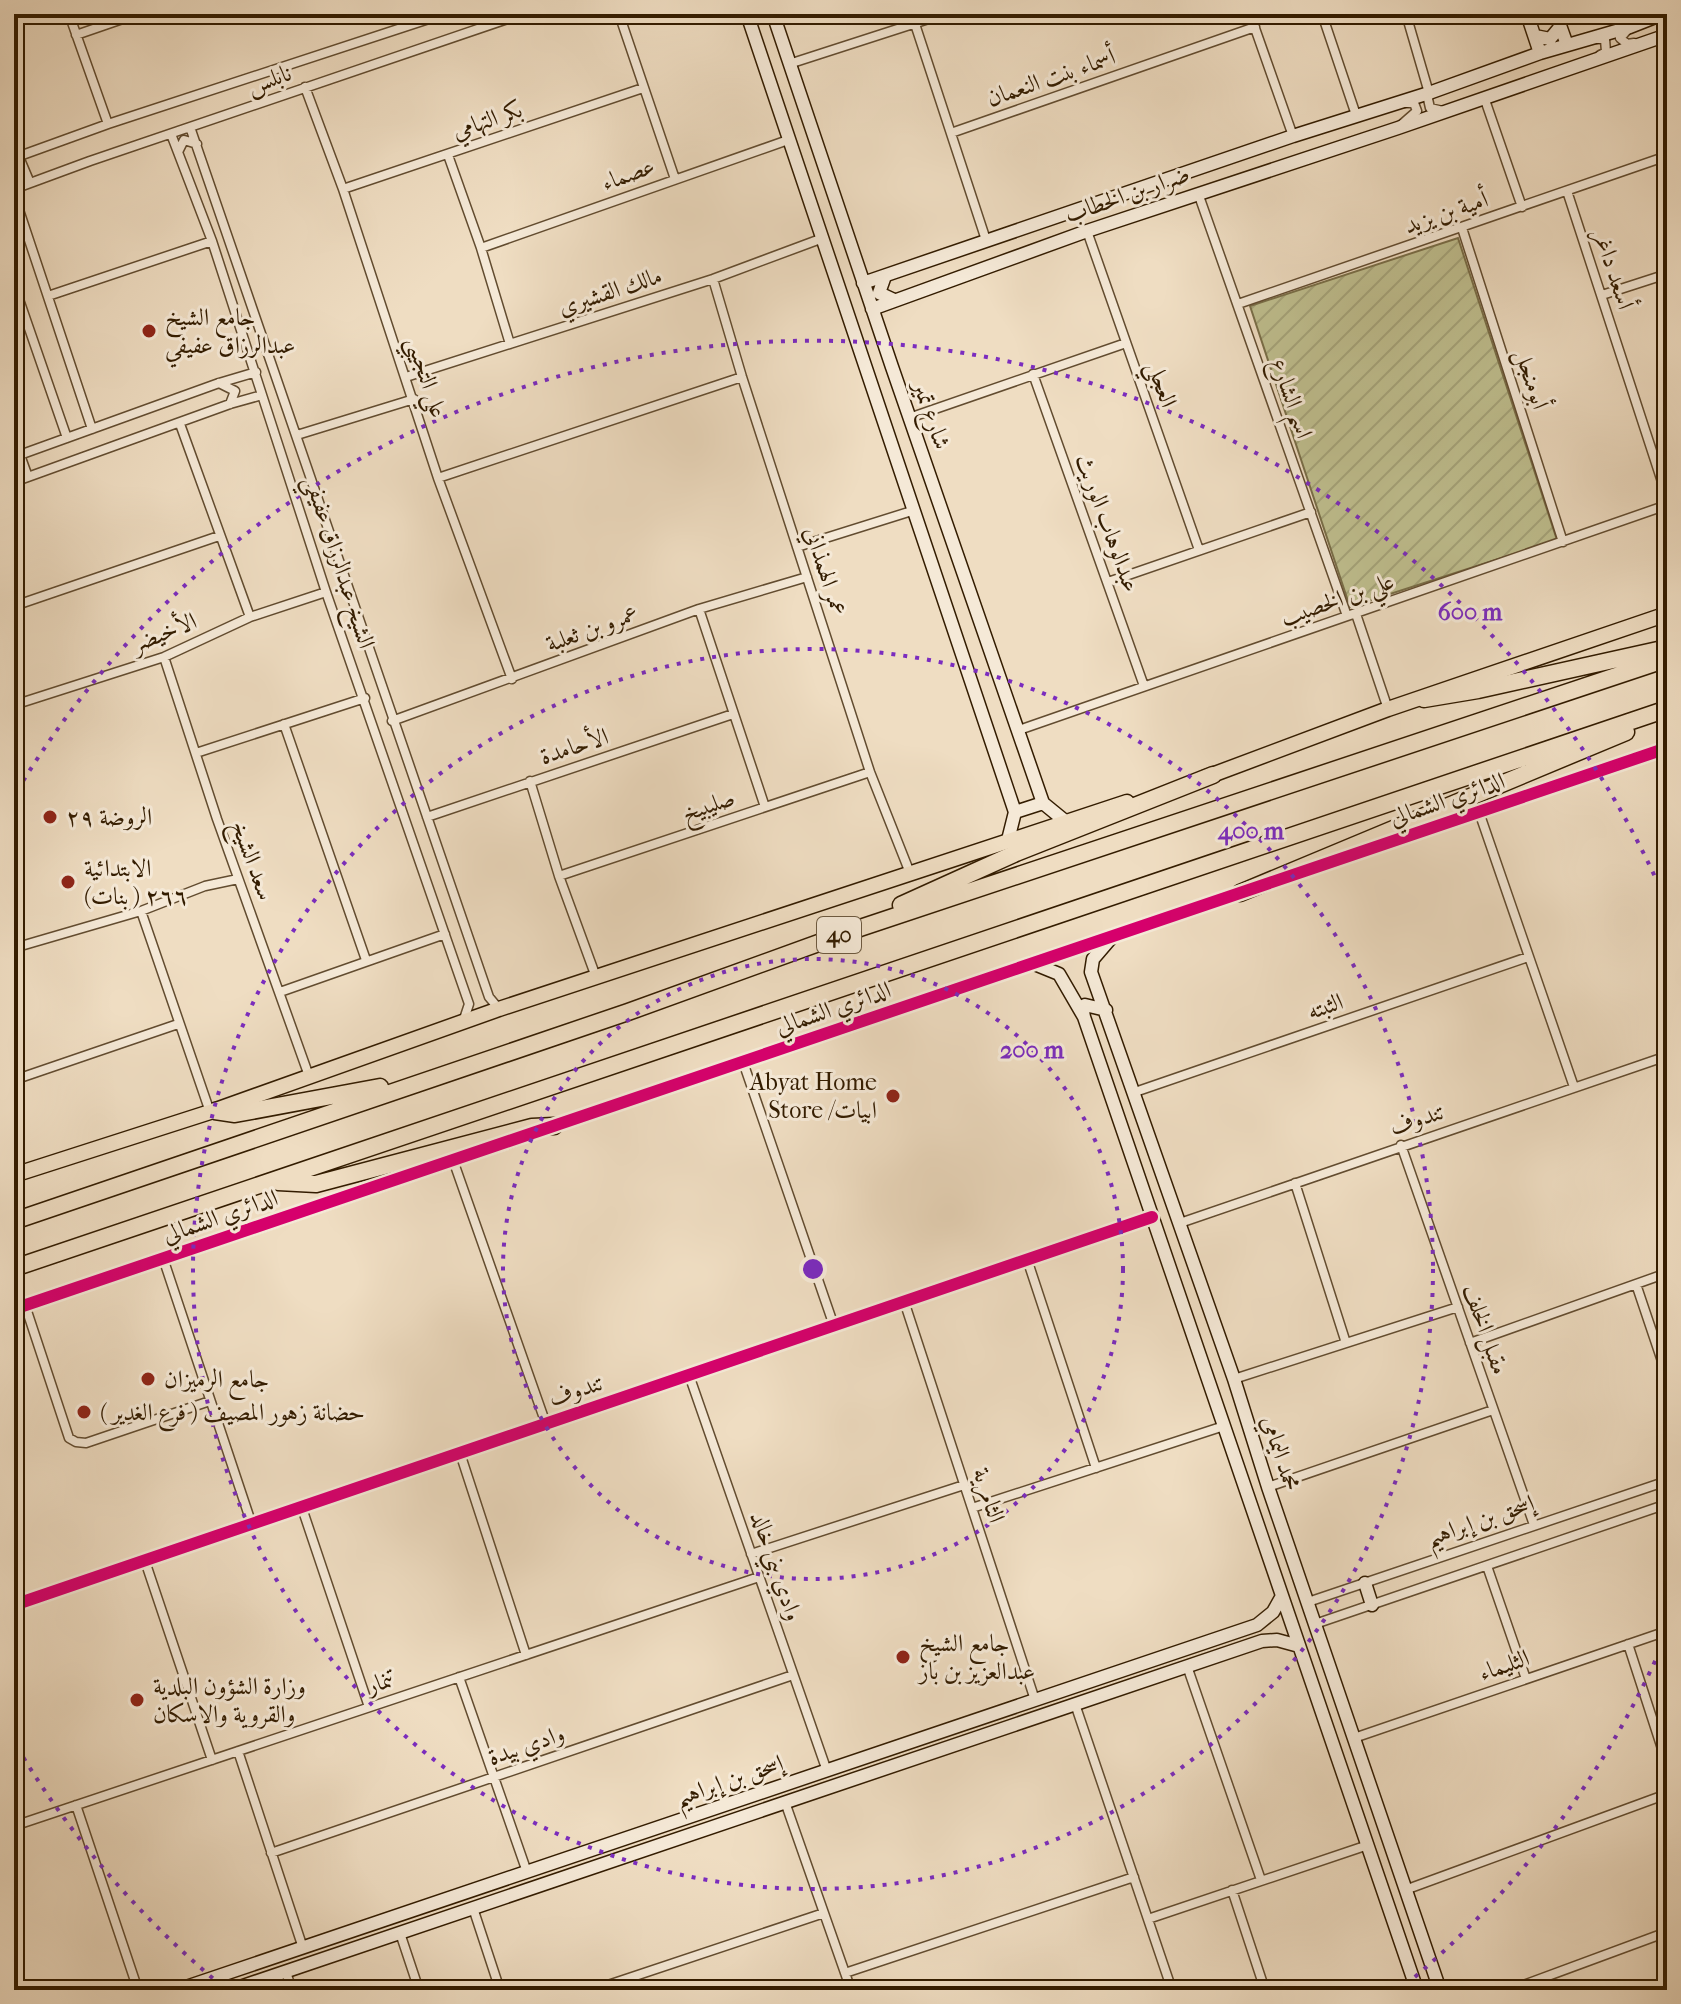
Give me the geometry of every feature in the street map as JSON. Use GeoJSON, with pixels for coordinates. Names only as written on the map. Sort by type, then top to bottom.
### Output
{"type":"FeatureCollection","features":[{"type":"Feature","properties":{"kind":"highway"},"geometry":{"type":"LineString","coordinates":[[1424,699],[1667,648]]}},
{"type":"Feature","properties":{"kind":"highway","name":"40"},"geometry":{"type":"LineString","coordinates":[[14,1221],[628,1012],[860,928],[1667,659]]}},
{"type":"Feature","properties":{"kind":"highway"},"geometry":{"type":"LineString","coordinates":[[1240,893],[1599,745],[1667,711]]}},
{"type":"Feature","properties":{"kind":"highway","name":"الدائري الشمالي"},"geometry":{"type":"LineString","coordinates":[[14,1268],[1667,711]]}},
{"type":"Feature","properties":{"kind":"highway"},"geometry":{"type":"LineString","coordinates":[[860,928],[908,901],[1016,853],[1213,775]]}},
{"type":"Feature","properties":{"kind":"highway"},"geometry":{"type":"LineString","coordinates":[[213,1112],[235,1114],[414,1084]]}},
{"type":"Feature","properties":{"kind":"highway"},"geometry":{"type":"LineString","coordinates":[[269,1182],[316,1184],[532,1127],[554,1126]]}},
{"type":"Feature","properties":{"kind":"main road"},"geometry":{"type":"LineString","coordinates":[[14,1175],[213,1112],[499,1009],[1213,775],[1388,709],[1667,614]]}},
{"type":"Feature","properties":{"kind":"street"},"geometry":{"type":"LineString","coordinates":[[69,14],[108,124]]}},
{"type":"Feature","properties":{"kind":"street"},"geometry":{"type":"LineString","coordinates":[[76,35],[137,14]]}},
{"type":"Feature","properties":{"kind":"street"},"geometry":{"type":"LineString","coordinates":[[405,14],[409,25]]}},
{"type":"Feature","properties":{"kind":"street","name":"نابلس"},"geometry":{"type":"LineString","coordinates":[[30,183],[17,158],[108,124],[444,14]]}},
{"type":"Feature","properties":{"kind":"street","name":"نابلس"},"geometry":{"type":"LineString","coordinates":[[14,189],[522,14]]}},
{"type":"Feature","properties":{"kind":"street"},"geometry":{"type":"LineString","coordinates":[[619,14],[675,179]]}},
{"type":"Feature","properties":{"kind":"street"},"geometry":{"type":"LineString","coordinates":[[747,14],[1015,812],[1008,840]]}},
{"type":"Feature","properties":{"kind":"street","name":"شارع تمير"},"geometry":{"type":"LineString","coordinates":[[773,14],[883,343],[1043,803]]}},
{"type":"Feature","properties":{"kind":"street"},"geometry":{"type":"LineString","coordinates":[[789,64],[944,14]]}},
{"type":"Feature","properties":{"kind":"street"},"geometry":{"type":"LineString","coordinates":[[1250,14],[1293,136]]}},
{"type":"Feature","properties":{"kind":"street"},"geometry":{"type":"LineString","coordinates":[[1322,14],[1356,115]]}},
{"type":"Feature","properties":{"kind":"street"},"geometry":{"type":"LineString","coordinates":[[1406,14],[1429,93],[1430,108],[1444,111]]}},
{"type":"Feature","properties":{"kind":"street"},"geometry":{"type":"LineString","coordinates":[[1527,14],[1540,53]]}},
{"type":"Feature","properties":{"kind":"street"},"geometry":{"type":"LineString","coordinates":[[1556,14],[1567,45]]}},
{"type":"Feature","properties":{"kind":"street","name":"ضرار بن الخطاب"},"geometry":{"type":"LineString","coordinates":[[863,283],[1663,14]]}},
{"type":"Feature","properties":{"kind":"street"},"geometry":{"type":"LineString","coordinates":[[915,24],[986,240]]}},
{"type":"Feature","properties":{"kind":"street","name":"أسماء بنت النعمان"},"geometry":{"type":"LineString","coordinates":[[951,133],[1255,27]]}},
{"type":"Feature","properties":{"kind":"street"},"geometry":{"type":"LineString","coordinates":[[1535,36],[1550,39],[1560,27]]}},
{"type":"Feature","properties":{"kind":"street"},"geometry":{"type":"LineString","coordinates":[[1630,27],[1620,38],[1627,44],[1643,43]]}},
{"type":"Feature","properties":{"kind":"street","name":"ضرار بن الخطاب"},"geometry":{"type":"LineString","coordinates":[[872,309],[1087,231],[1667,35]]}},
{"type":"Feature","properties":{"kind":"street"},"geometry":{"type":"LineString","coordinates":[[1583,42],[1600,38],[1607,41],[1606,52],[1592,60]]}},
{"type":"Feature","properties":{"kind":"street","name":"علي التجيبي"},"geometry":{"type":"LineString","coordinates":[[305,87],[343,189],[438,478],[512,679]]}},
{"type":"Feature","properties":{"kind":"street","name":"بكر التهامي"},"geometry":{"type":"LineString","coordinates":[[343,189],[643,88]]}},
{"type":"Feature","properties":{"kind":"street"},"geometry":{"type":"LineString","coordinates":[[1484,97],[1522,207]]}},
{"type":"Feature","properties":{"kind":"street"},"geometry":{"type":"LineString","coordinates":[[1387,105],[1414,103],[1417,111],[1398,128]]}},
{"type":"Feature","properties":{"kind":"street","name":"الشيخ عبدالرزاق عفيفي"},"geometry":{"type":"LineString","coordinates":[[190,127],[392,721],[489,997],[499,1009]]}},
{"type":"Feature","properties":{"kind":"street","name":"الشيخ عبدالرزاق عفيفي"},"geometry":{"type":"LineString","coordinates":[[171,134],[212,241],[326,592],[469,1004]]}},
{"type":"Feature","properties":{"kind":"street"},"geometry":{"type":"LineString","coordinates":[[178,152],[184,140],[197,144]]}},
{"type":"Feature","properties":{"kind":"street","name":"عصماء"},"geometry":{"type":"LineString","coordinates":[[481,248],[788,140]]}},
{"type":"Feature","properties":{"kind":"street"},"geometry":{"type":"LineString","coordinates":[[448,155],[510,344]]}},
{"type":"Feature","properties":{"kind":"street","name":"أمية بن يزيد"},"geometry":{"type":"LineString","coordinates":[[1238,304],[1667,156]]}},
{"type":"Feature","properties":{"kind":"street","name":"أسعد داغر"},"geometry":{"type":"LineString","coordinates":[[1567,191],[1667,497]]}},
{"type":"Feature","properties":{"kind":"street","name":"اسم الشارع"},"geometry":{"type":"LineString","coordinates":[[1198,193],[1311,512],[1388,709]]}},
{"type":"Feature","properties":{"kind":"street"},"geometry":{"type":"LineString","coordinates":[[14,195],[92,429]]}},
{"type":"Feature","properties":{"kind":"street","name":"أبومنجل"},"geometry":{"type":"LineString","coordinates":[[1462,228],[1563,542]]}},
{"type":"Feature","properties":{"kind":"street","name":"العجلي"},"geometry":{"type":"LineString","coordinates":[[1087,231],[1199,550]]}},
{"type":"Feature","properties":{"kind":"street","name":"مالك القشيري"},"geometry":{"type":"LineString","coordinates":[[406,377],[713,279],[823,238]]}},
{"type":"Feature","properties":{"kind":"street"},"geometry":{"type":"LineString","coordinates":[[48,296],[212,241]]}},
{"type":"Feature","properties":{"kind":"street"},"geometry":{"type":"LineString","coordinates":[[1602,295],[1667,274]]}},
{"type":"Feature","properties":{"kind":"street"},"geometry":{"type":"LineString","coordinates":[[885,276],[879,293],[894,300]]}},
{"type":"Feature","properties":{"kind":"street","name":"عمر الهمذاني"},"geometry":{"type":"LineString","coordinates":[[713,279],[870,772],[910,873]]}},
{"type":"Feature","properties":{"kind":"street"},"geometry":{"type":"LineString","coordinates":[[14,285],[67,438]]}},
{"type":"Feature","properties":{"kind":"street"},"geometry":{"type":"LineString","coordinates":[[860,350],[883,343]]}},
{"type":"Feature","properties":{"kind":"street"},"geometry":{"type":"LineString","coordinates":[[909,418],[1126,343]]}},
{"type":"Feature","properties":{"kind":"street"},"geometry":{"type":"LineString","coordinates":[[867,368],[890,361]]}},
{"type":"Feature","properties":{"kind":"street"},"geometry":{"type":"LineString","coordinates":[[28,477],[17,456],[256,372]]}},
{"type":"Feature","properties":{"kind":"street","name":"عبدالوهاب الوريث"},"geometry":{"type":"LineString","coordinates":[[1033,374],[1144,686]]}},
{"type":"Feature","properties":{"kind":"street"},"geometry":{"type":"LineString","coordinates":[[438,478],[742,377]]}},
{"type":"Feature","properties":{"kind":"street"},"geometry":{"type":"LineString","coordinates":[[219,383],[235,391],[230,404]]}},
{"type":"Feature","properties":{"kind":"street"},"geometry":{"type":"LineString","coordinates":[[14,482],[262,395]]}},
{"type":"Feature","properties":{"kind":"street"},"geometry":{"type":"LineString","coordinates":[[297,435],[414,399]]}},
{"type":"Feature","properties":{"kind":"street"},"geometry":{"type":"LineString","coordinates":[[180,424],[250,617]]}},
{"type":"Feature","properties":{"kind":"street","name":"علي بن الخصيب"},"geometry":{"type":"LineString","coordinates":[[1019,730],[1667,505]]}},
{"type":"Feature","properties":{"kind":"street"},"geometry":{"type":"LineString","coordinates":[[797,547],[915,510]]}},
{"type":"Feature","properties":{"kind":"street"},"geometry":{"type":"LineString","coordinates":[[1108,582],[1311,512]]}},
{"type":"Feature","properties":{"kind":"street"},"geometry":{"type":"LineString","coordinates":[[14,606],[219,536]]}},
{"type":"Feature","properties":{"kind":"street","name":"عمرو بن ثعلبة"},"geometry":{"type":"LineString","coordinates":[[392,721],[699,609],[807,577]]}},
{"type":"Feature","properties":{"kind":"street","name":"الأخيضر"},"geometry":{"type":"LineString","coordinates":[[14,705],[164,657],[250,617],[326,592]]}},
{"type":"Feature","properties":{"kind":"street"},"geometry":{"type":"LineString","coordinates":[[699,609],[765,807]]}},
{"type":"Feature","properties":{"kind":"street","name":"سعد الشيخ"},"geometry":{"type":"LineString","coordinates":[[164,657],[238,879],[309,1076]]}},
{"type":"Feature","properties":{"kind":"street"},"geometry":{"type":"LineString","coordinates":[[196,753],[365,698]]}},
{"type":"Feature","properties":{"kind":"street","name":"الأحامدة"},"geometry":{"type":"LineString","coordinates":[[427,817],[733,714]]}},
{"type":"Feature","properties":{"kind":"street"},"geometry":{"type":"LineString","coordinates":[[284,724],[366,960]]}},
{"type":"Feature","properties":{"kind":"street","name":"الدائري الشمالي"},"geometry":{"type":"LineString","coordinates":[[20,1307],[1667,748]]}},
{"type":"Feature","properties":{"kind":"street","name":"صليبيخ"},"geometry":{"type":"LineString","coordinates":[[559,876],[870,772]]}},
{"type":"Feature","properties":{"kind":"street"},"geometry":{"type":"LineString","coordinates":[[530,781],[559,876],[596,977]]}},
{"type":"Feature","properties":{"kind":"street"},"geometry":{"type":"LineString","coordinates":[[1015,812],[1043,803],[1065,821]]}},
{"type":"Feature","properties":{"kind":"street"},"geometry":{"type":"LineString","coordinates":[[1479,812],[1574,1087]]}},
{"type":"Feature","properties":{"kind":"street"},"geometry":{"type":"LineString","coordinates":[[14,948],[141,911],[205,886],[238,879]]}},
{"type":"Feature","properties":{"kind":"street"},"geometry":{"type":"LineString","coordinates":[[141,911],[178,1024],[213,1112]]}},
{"type":"Feature","properties":{"kind":"street"},"geometry":{"type":"LineString","coordinates":[[280,992],[445,934]]}},
{"type":"Feature","properties":{"kind":"street","name":"محمد اليمامي"},"geometry":{"type":"LineString","coordinates":[[1113,936],[1093,959],[1091,972],[1234,1379],[1440,1990]]}},
{"type":"Feature","properties":{"kind":"street","name":"الثبته"},"geometry":{"type":"LineString","coordinates":[[1135,1092],[1528,957]]}},
{"type":"Feature","properties":{"kind":"street","name":"محمد اليمامي"},"geometry":{"type":"LineString","coordinates":[[1032,963],[1059,974],[1084,1017],[1417,1990]]}},
{"type":"Feature","properties":{"kind":"street"},"geometry":{"type":"LineString","coordinates":[[463,1022],[469,1004],[489,997]]}},
{"type":"Feature","properties":{"kind":"street"},"geometry":{"type":"LineString","coordinates":[[1084,1017],[1082,1007],[1085,1005],[1106,1010]]}},
{"type":"Feature","properties":{"kind":"street"},"geometry":{"type":"LineString","coordinates":[[14,1080],[178,1024]]}},
{"type":"Feature","properties":{"kind":"street","name":"تندوف"},"geometry":{"type":"LineString","coordinates":[[1180,1223],[1667,1056]]}},
{"type":"Feature","properties":{"kind":"street"},"geometry":{"type":"LineString","coordinates":[[743,1062],[834,1326]]}},
{"type":"Feature","properties":{"kind":"street","name":"مقبل الخلف"},"geometry":{"type":"LineString","coordinates":[[1401,1145],[1534,1525]]}},
{"type":"Feature","properties":{"kind":"street"},"geometry":{"type":"LineString","coordinates":[[453,1160],[546,1424]]}},
{"type":"Feature","properties":{"kind":"street"},"geometry":{"type":"LineString","coordinates":[[1295,1183],[1346,1343]]}},
{"type":"Feature","properties":{"kind":"street","name":"تندوف"},"geometry":{"type":"LineString","coordinates":[[14,1605],[1152,1217]]}},
{"type":"Feature","properties":{"kind":"street"},"geometry":{"type":"LineString","coordinates":[[163,1258],[252,1525]]}},
{"type":"Feature","properties":{"kind":"street"},"geometry":{"type":"LineString","coordinates":[[1027,1259],[1096,1468]]}},
{"type":"Feature","properties":{"kind":"street"},"geometry":{"type":"LineString","coordinates":[[1470,1343],[1667,1273]]}},
{"type":"Feature","properties":{"kind":"street"},"geometry":{"type":"LineString","coordinates":[[1636,1284],[1667,1376]]}},
{"type":"Feature","properties":{"kind":"street","name":"الثامرية"},"geometry":{"type":"LineString","coordinates":[[904,1301],[1035,1700]]}},
{"type":"Feature","properties":{"kind":"street"},"geometry":{"type":"LineString","coordinates":[[20,1307],[72,1440],[86,1443],[210,1401]]}},
{"type":"Feature","properties":{"kind":"street"},"geometry":{"type":"LineString","coordinates":[[1234,1379],[1458,1307]]}},
{"type":"Feature","properties":{"kind":"street","name":"وادي بني خالد"},"geometry":{"type":"LineString","coordinates":[[689,1375],[827,1771]]}},
{"type":"Feature","properties":{"kind":"street"},"geometry":{"type":"LineString","coordinates":[[1268,1487],[1493,1410]]}},
{"type":"Feature","properties":{"kind":"street"},"geometry":{"type":"LineString","coordinates":[[972,1508],[1224,1426]]}},
{"type":"Feature","properties":{"kind":"street"},"geometry":{"type":"LineString","coordinates":[[460,1453],[526,1655]]}},
{"type":"Feature","properties":{"kind":"street"},"geometry":{"type":"LineString","coordinates":[[1240,1474],[1261,1466]]}},
{"type":"Feature","properties":{"kind":"street","name":"إسحق بن إبراهيم"},"geometry":{"type":"LineString","coordinates":[[1308,1602],[1667,1481]]}},
{"type":"Feature","properties":{"kind":"street"},"geometry":{"type":"LineString","coordinates":[[751,1554],[964,1485]]}},
{"type":"Feature","properties":{"kind":"street"},"geometry":{"type":"LineString","coordinates":[[302,1508],[369,1707]]}},
{"type":"Feature","properties":{"kind":"street","name":"إسحق بن إبراهيم"},"geometry":{"type":"LineString","coordinates":[[1315,1624],[1666,1508]]}},
{"type":"Feature","properties":{"kind":"street"},"geometry":{"type":"LineString","coordinates":[[145,1561],[212,1760]]}},
{"type":"Feature","properties":{"kind":"street"},"geometry":{"type":"LineString","coordinates":[[1487,1566],[1526,1679]]}},
{"type":"Feature","properties":{"kind":"street","name":"تنمار"},"geometry":{"type":"LineString","coordinates":[[14,1826],[759,1577]]}},
{"type":"Feature","properties":{"kind":"street"},"geometry":{"type":"LineString","coordinates":[[1365,1583],[1372,1605]]}},
{"type":"Feature","properties":{"kind":"street","name":"إسحق بن إبراهيم"},"geometry":{"type":"LineString","coordinates":[[177,1990],[1244,1630],[1265,1620],[1282,1596]]}},
{"type":"Feature","properties":{"kind":"street"},"geometry":{"type":"LineString","coordinates":[[1244,1630],[1260,1633],[1252,1644]]}},
{"type":"Feature","properties":{"kind":"street","name":"الثليماء"},"geometry":{"type":"LineString","coordinates":[[1354,1738],[1667,1631]]}},
{"type":"Feature","properties":{"kind":"street","name":"إسحق بن إبراهيم"},"geometry":{"type":"LineString","coordinates":[[231,1990],[1252,1644],[1269,1639],[1299,1646]]}},
{"type":"Feature","properties":{"kind":"street"},"geometry":{"type":"LineString","coordinates":[[1628,1644],[1667,1764]]}},
{"type":"Feature","properties":{"kind":"street"},"geometry":{"type":"LineString","coordinates":[[1187,1666],[1261,1880]]}},
{"type":"Feature","properties":{"kind":"street","name":"وادي بيدة"},"geometry":{"type":"LineString","coordinates":[[271,1853],[793,1675]]}},
{"type":"Feature","properties":{"kind":"street"},"geometry":{"type":"LineString","coordinates":[[459,1677],[527,1872]]}},
{"type":"Feature","properties":{"kind":"street"},"geometry":{"type":"LineString","coordinates":[[1075,1704],[1171,1988],[1158,1990]]}},
{"type":"Feature","properties":{"kind":"street"},"geometry":{"type":"LineString","coordinates":[[238,1751],[303,1948]]}},
{"type":"Feature","properties":{"kind":"street"},"geometry":{"type":"LineString","coordinates":[[1405,1890],[1667,1794]]}},
{"type":"Feature","properties":{"kind":"street"},"geometry":{"type":"LineString","coordinates":[[785,1802],[851,1990]]}},
{"type":"Feature","properties":{"kind":"street"},"geometry":{"type":"LineString","coordinates":[[76,1805],[138,1990]]}},
{"type":"Feature","properties":{"kind":"street"},"geometry":{"type":"LineString","coordinates":[[708,1810],[715,1826]]}},
{"type":"Feature","properties":{"kind":"street"},"geometry":{"type":"LineString","coordinates":[[1148,1919],[1368,1845]]}},
{"type":"Feature","properties":{"kind":"street"},"geometry":{"type":"LineString","coordinates":[[845,1973],[1134,1877]]}},
{"type":"Feature","properties":{"kind":"street"},"geometry":{"type":"LineString","coordinates":[[1232,1890],[1265,1990]]}},
{"type":"Feature","properties":{"kind":"street"},"geometry":{"type":"LineString","coordinates":[[473,1908],[500,1990]]}},
{"type":"Feature","properties":{"kind":"street"},"geometry":{"type":"LineString","coordinates":[[593,1990],[824,1913]]}},
{"type":"Feature","properties":{"kind":"street"},"geometry":{"type":"LineString","coordinates":[[1510,1990],[1667,1932]]}},
{"type":"Feature","properties":{"kind":"street"},"geometry":{"type":"LineString","coordinates":[[400,1933],[419,1990]]}},
{"type":"Feature","properties":{"kind":"street"},"geometry":{"type":"LineString","coordinates":[[1406,1956],[1424,1948]]}},
{"type":"Feature","properties":{"kind":"street"},"geometry":{"type":"LineString","coordinates":[[286,1972],[292,1990]]}},
{"type":"Feature","properties":{"kind":"street"},"geometry":{"type":"LineString","coordinates":[[624,1979],[627,1990]]}},
{"type":"Feature","properties":{"kind":"green space"},"geometry":{"type":"Polygon","coordinates":[[[1458,238],[1557,540],[1350,607],[1250,306],[1458,238]]]}},
{"type":"Feature","properties":{"kind":"cycle path"},"geometry":{"type":"LineString","coordinates":[[14,1309],[1667,748]]}},
{"type":"Feature","properties":{"kind":"cycle path"},"geometry":{"type":"LineString","coordinates":[[14,1605],[1152,1217]]}},
{"type":"Feature","properties":{"kind":"place","name":"جامع الشيخ عبدالرزاق عفيفي"},"geometry":{"type":"Point","coordinates":[149,331]}},
{"type":"Feature","properties":{"kind":"place","name":"الروضة ٢٩"},"geometry":{"type":"Point","coordinates":[50,817]}},
{"type":"Feature","properties":{"kind":"place","name":"الابتدائية ٢٦٦ ( بنات)"},"geometry":{"type":"Point","coordinates":[68,882]}},
{"type":"Feature","properties":{"kind":"place","name":"Abyat Home Store /ابيات"},"geometry":{"type":"Point","coordinates":[893,1096]}},
{"type":"Feature","properties":{"kind":"place","name":"جامع الرميزان"},"geometry":{"type":"Point","coordinates":[148,1379]}},
{"type":"Feature","properties":{"kind":"place","name":"حضانة زهور المصيف ( فرع الغدير )"},"geometry":{"type":"Point","coordinates":[84,1412]}},
{"type":"Feature","properties":{"kind":"place","name":"جامع الشيخ عبدالعزيز بن باز"},"geometry":{"type":"Point","coordinates":[903,1657]}},
{"type":"Feature","properties":{"kind":"place","name":"وزارة الشؤون البلدية والقروية والاسكان"},"geometry":{"type":"Point","coordinates":[137,1700]}}]}
